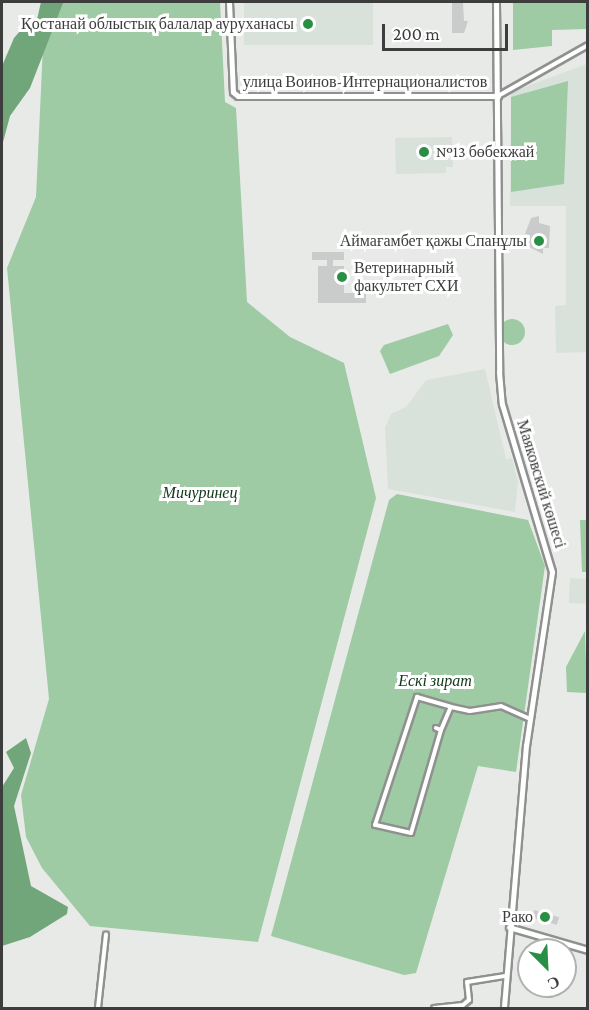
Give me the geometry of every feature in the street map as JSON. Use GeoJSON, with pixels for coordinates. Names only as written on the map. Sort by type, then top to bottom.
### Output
{"type":"FeatureCollection","features":[{"type":"Feature","properties":{"kind":"main road","name":"улица Воинов-Интернационалистов"},"geometry":{"type":"LineString","coordinates":[[229,2],[233,92],[244,97],[498,96]]}},
{"type":"Feature","properties":{"kind":"main road","name":"Маяковский көшесі"},"geometry":{"type":"LineString","coordinates":[[496,2],[497,352],[502,404],[552,572],[530,719],[509,927],[504,1008]]}},
{"type":"Feature","properties":{"kind":"main road"},"geometry":{"type":"LineString","coordinates":[[509,927],[588,950]]}},
{"type":"Feature","properties":{"kind":"street"},"geometry":{"type":"LineString","coordinates":[[498,96],[588,45]]}},
{"type":"Feature","properties":{"kind":"street"},"geometry":{"type":"LineString","coordinates":[[451,707],[441,730],[411,833],[375,825],[417,697],[470,711],[501,706],[530,719]]}},
{"type":"Feature","properties":{"kind":"street"},"geometry":{"type":"LineString","coordinates":[[436,728],[441,730]]}},
{"type":"Feature","properties":{"kind":"street"},"geometry":{"type":"LineString","coordinates":[[98,1008],[106,934]]}},
{"type":"Feature","properties":{"kind":"street"},"geometry":{"type":"LineString","coordinates":[[434,1008],[463,1005],[469,1000],[467,982],[506,976]]}},
{"type":"Feature","properties":{"kind":"shaded area"},"geometry":{"type":"Polygon","coordinates":[[[41,2],[63,3],[30,88],[10,116],[2,146],[2,66],[14,38],[27,23],[36,24],[41,2]]]}},
{"type":"Feature","properties":{"kind":"shaded area","name":"Қостанай облыстық балалар ауруханасы"},"geometry":{"type":"Polygon","coordinates":[[[244,2],[373,2],[373,45],[244,45],[244,2]]]}},
{"type":"Feature","properties":{"kind":"shaded area"},"geometry":{"type":"Polygon","coordinates":[[[587,64],[587,352],[556,353],[555,306],[566,305],[566,206],[510,206],[511,92],[587,64]]]}},
{"type":"Feature","properties":{"kind":"shaded area","name":"№13 бөбекжай"},"geometry":{"type":"Polygon","coordinates":[[[452,137],[453,167],[446,167],[446,173],[396,174],[395,138],[452,137]]]}},
{"type":"Feature","properties":{"kind":"shaded area"},"geometry":{"type":"Polygon","coordinates":[[[485,369],[506,459],[512,458],[518,482],[515,512],[388,489],[385,428],[391,414],[406,407],[426,380],[485,369]]]}},
{"type":"Feature","properties":{"kind":"shaded area"},"geometry":{"type":"Polygon","coordinates":[[[570,578],[587,579],[586,604],[569,603],[570,578]]]}},
{"type":"Feature","properties":{"kind":"shaded area"},"geometry":{"type":"Polygon","coordinates":[[[26,738],[31,753],[14,806],[31,886],[68,907],[67,914],[30,937],[2,946],[2,787],[14,768],[6,752],[26,738]]]}},
{"type":"Feature","properties":{"kind":"green space","name":"Мичуринец"},"geometry":{"type":"Polygon","coordinates":[[[57,2],[220,2],[225,102],[236,108],[247,302],[290,337],[344,363],[376,498],[258,942],[90,926],[42,868],[26,837],[21,795],[49,699],[7,268],[36,197],[43,46],[57,2]]]}},
{"type":"Feature","properties":{"kind":"green space"},"geometry":{"type":"Polygon","coordinates":[[[513,2],[587,2],[587,29],[552,30],[552,46],[513,50],[513,2]]]}},
{"type":"Feature","properties":{"kind":"green space"},"geometry":{"type":"Polygon","coordinates":[[[568,81],[564,184],[511,192],[511,97],[568,81]]]}},
{"type":"Feature","properties":{"kind":"green space"},"geometry":{"type":"Polygon","coordinates":[[[512,319],[521,323],[525,332],[521,341],[512,345],[503,341],[499,332],[503,323],[512,319]]]}},
{"type":"Feature","properties":{"kind":"green space"},"geometry":{"type":"Polygon","coordinates":[[[448,324],[453,335],[439,356],[390,374],[380,351],[384,345],[448,324]]]}},
{"type":"Feature","properties":{"kind":"green space","name":"Ескі зират"},"geometry":{"type":"Polygon","coordinates":[[[397,494],[528,520],[545,566],[516,772],[478,766],[416,973],[404,975],[271,936],[389,500],[397,494]]]}},
{"type":"Feature","properties":{"kind":"green space"},"geometry":{"type":"Polygon","coordinates":[[[580,520],[587,520],[587,572],[582,572],[580,520]]]}},
{"type":"Feature","properties":{"kind":"green space"},"geometry":{"type":"Polygon","coordinates":[[[585,631],[587,693],[567,692],[566,667],[585,631]]]}},
{"type":"Feature","properties":{"kind":"building"},"geometry":{"type":"Polygon","coordinates":[[[452,2],[463,2],[464,21],[468,21],[464,33],[452,33],[452,2]]]}},
{"type":"Feature","properties":{"kind":"building","name":"Аймағамбет қажы Спанұлы"},"geometry":{"type":"Polygon","coordinates":[[[539,216],[539,223],[550,226],[549,248],[543,248],[543,254],[529,247],[530,235],[525,234],[531,218],[539,216]]]}},
{"type":"Feature","properties":{"kind":"building","name":"Ветеринарный факультет СХИ"},"geometry":{"type":"Polygon","coordinates":[[[312,252],[344,252],[344,260],[333,260],[333,266],[344,266],[344,293],[366,293],[366,303],[318,303],[318,266],[327,266],[327,260],[312,260],[312,252]]]}},
{"type":"Feature","properties":{"kind":"building","name":"Рако"},"geometry":{"type":"Polygon","coordinates":[[[534,910],[559,917],[557,925],[532,918],[534,910]]]}},
{"type":"Feature","properties":{"kind":"place","name":"Қостанай облыстық балалар ауруханасы"},"geometry":{"type":"Point","coordinates":[308,24]}},
{"type":"Feature","properties":{"kind":"place","name":"№13 бөбекжай"},"geometry":{"type":"Point","coordinates":[424,152]}},
{"type":"Feature","properties":{"kind":"place","name":"Аймағамбет қажы Спанұлы"},"geometry":{"type":"Point","coordinates":[539,241]}},
{"type":"Feature","properties":{"kind":"place","name":"Ветеринарный факультет СХИ"},"geometry":{"type":"Point","coordinates":[342,277]}},
{"type":"Feature","properties":{"kind":"place","name":"Рако"},"geometry":{"type":"Point","coordinates":[545,917]}}]}
